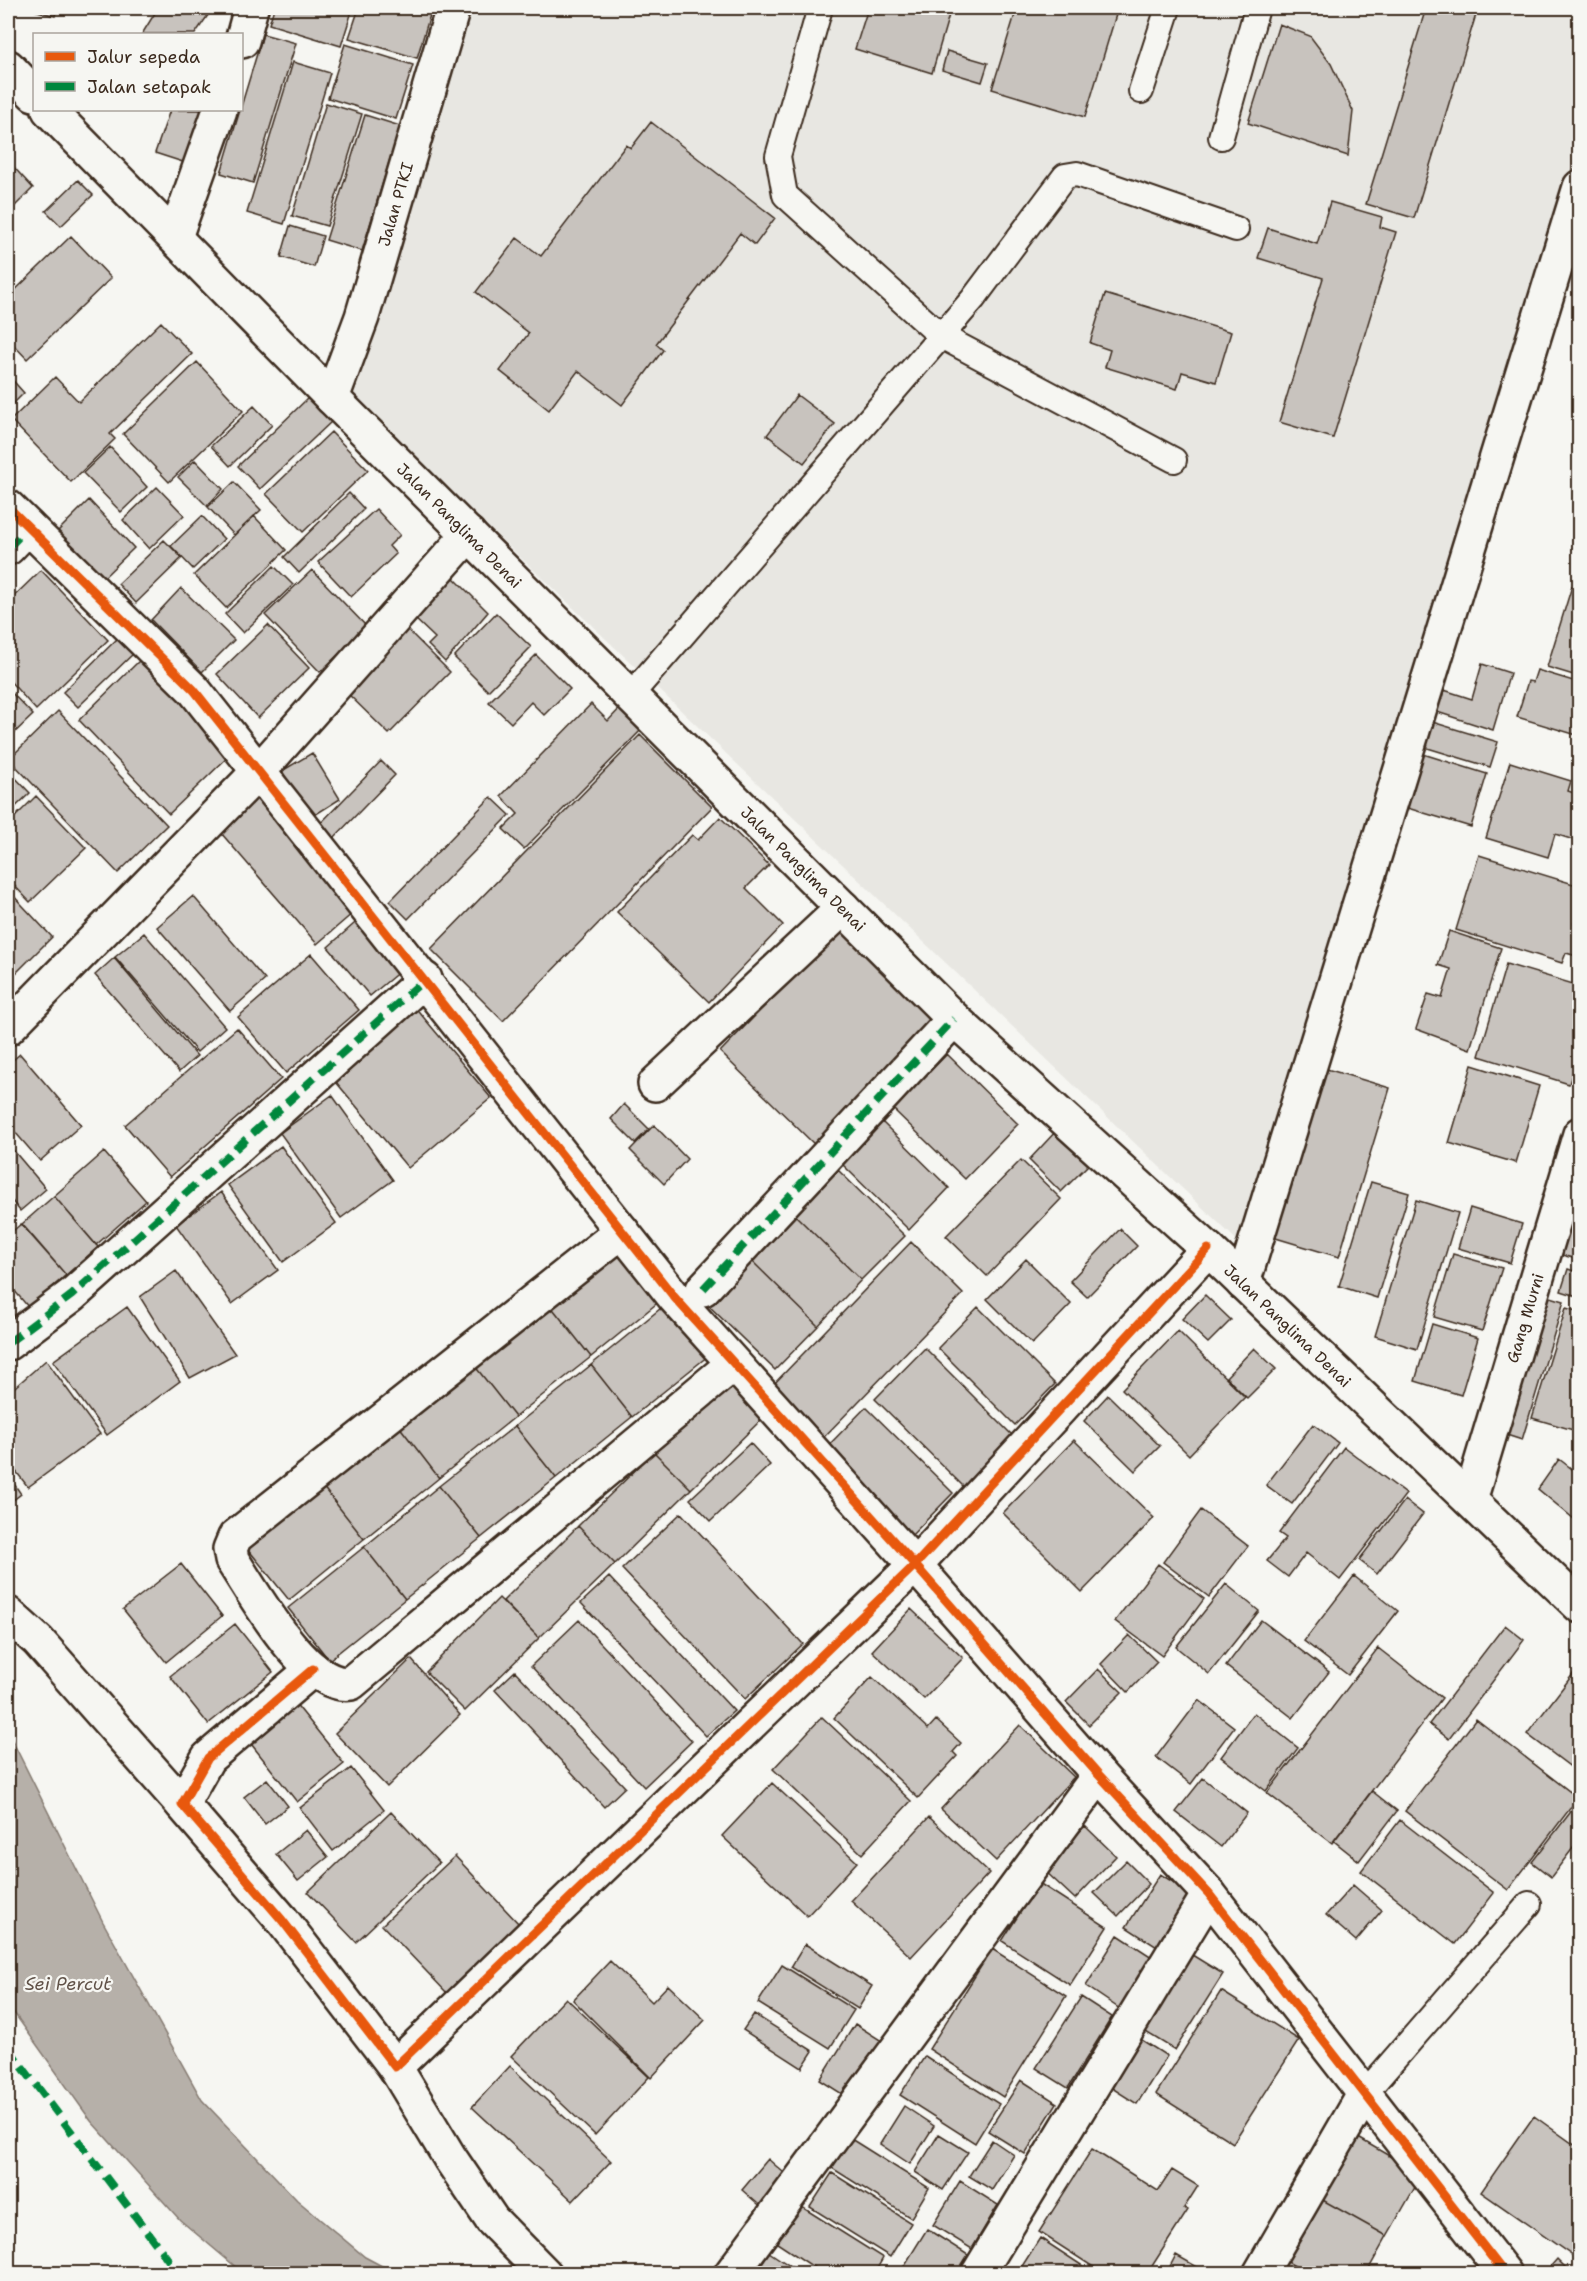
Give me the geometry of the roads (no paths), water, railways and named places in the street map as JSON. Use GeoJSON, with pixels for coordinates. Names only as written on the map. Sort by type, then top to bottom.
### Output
{"type":"FeatureCollection","features":[{"type":"Feature","properties":{"kind":"street"},"geometry":{"type":"LineString","coordinates":[[243,37],[251,8]]}},
{"type":"Feature","properties":{"kind":"street","name":"Jalan PTKI"},"geometry":{"type":"LineString","coordinates":[[332,398],[362,317],[453,8]]}},
{"type":"Feature","properties":{"kind":"street"},"geometry":{"type":"LineString","coordinates":[[8,67],[33,93]]}},
{"type":"Feature","properties":{"kind":"street","name":"Jalan Panglima Denai"},"geometry":{"type":"LineString","coordinates":[[50,111],[332,398],[954,1019],[1208,1249],[1580,1606]]}},
{"type":"Feature","properties":{"kind":"street"},"geometry":{"type":"LineString","coordinates":[[175,237],[220,111]]}},
{"type":"Feature","properties":{"kind":"street"},"geometry":{"type":"LineString","coordinates":[[1243,1283],[1580,187]]}},
{"type":"Feature","properties":{"kind":"street"},"geometry":{"type":"LineString","coordinates":[[14,528],[194,690],[622,1231],[733,1365],[915,1565],[1099,1775],[1209,1894],[1505,2274]]}},
{"type":"Feature","properties":{"kind":"street"},"geometry":{"type":"LineString","coordinates":[[8,1028],[259,771],[469,534]]}},
{"type":"Feature","properties":{"kind":"street"},"geometry":{"type":"LineString","coordinates":[[655,1084],[843,908]]}},
{"type":"Feature","properties":{"kind":"street"},"geometry":{"type":"LineString","coordinates":[[8,1343],[72,1295],[424,979]]}},
{"type":"Feature","properties":{"kind":"street"},"geometry":{"type":"LineString","coordinates":[[703,1289],[954,1019]]}},
{"type":"Feature","properties":{"kind":"street","name":"Gang Murni"},"geometry":{"type":"LineString","coordinates":[[1470,1500],[1580,1134]]}},
{"type":"Feature","properties":{"kind":"street"},"geometry":{"type":"LineString","coordinates":[[622,1231],[235,1537],[230,1549],[232,1560],[283,1637],[313,1669],[331,1683],[342,1685],[351,1683],[370,1670],[733,1365]]}},
{"type":"Feature","properties":{"kind":"street"},"geometry":{"type":"LineString","coordinates":[[395,2067],[915,1565],[1208,1249]]}},
{"type":"Feature","properties":{"kind":"street"},"geometry":{"type":"LineString","coordinates":[[8,1614],[38,1641],[282,1920],[395,2067],[492,2220],[544,2274]]}},
{"type":"Feature","properties":{"kind":"street"},"geometry":{"type":"LineString","coordinates":[[182,1804],[208,1758],[313,1669]]}},
{"type":"Feature","properties":{"kind":"street"},"geometry":{"type":"LineString","coordinates":[[731,2274],[1099,1775]]}},
{"type":"Feature","properties":{"kind":"street"},"geometry":{"type":"LineString","coordinates":[[978,2274],[1209,1894]]}},
{"type":"Feature","properties":{"kind":"street"},"geometry":{"type":"LineString","coordinates":[[1260,2274],[1365,2094]]}},
{"type":"Feature","properties":{"kind":"lane"},"geometry":{"type":"LineString","coordinates":[[820,8],[778,156],[785,195],[941,336],[1174,460]]}},
{"type":"Feature","properties":{"kind":"lane"},"geometry":{"type":"LineString","coordinates":[[1141,90],[1168,8]]}},
{"type":"Feature","properties":{"kind":"lane"},"geometry":{"type":"LineString","coordinates":[[1221,137],[1257,8]]}},
{"type":"Feature","properties":{"kind":"lane"},"geometry":{"type":"LineString","coordinates":[[630,696],[973,299],[1065,176],[1077,174],[1236,229]]}},
{"type":"Feature","properties":{"kind":"lane"},"geometry":{"type":"LineString","coordinates":[[1365,2094],[1529,1904]]}},
{"type":"Feature","properties":{"kind":"water","name":"Sei Percut"},"geometry":{"type":"Polygon","coordinates":[[[8,1732],[103,1922],[202,2100],[297,2200],[365,2257],[395,2273],[243,2273],[180,2220],[91,2121],[8,2003],[8,1732]]]}}]}
